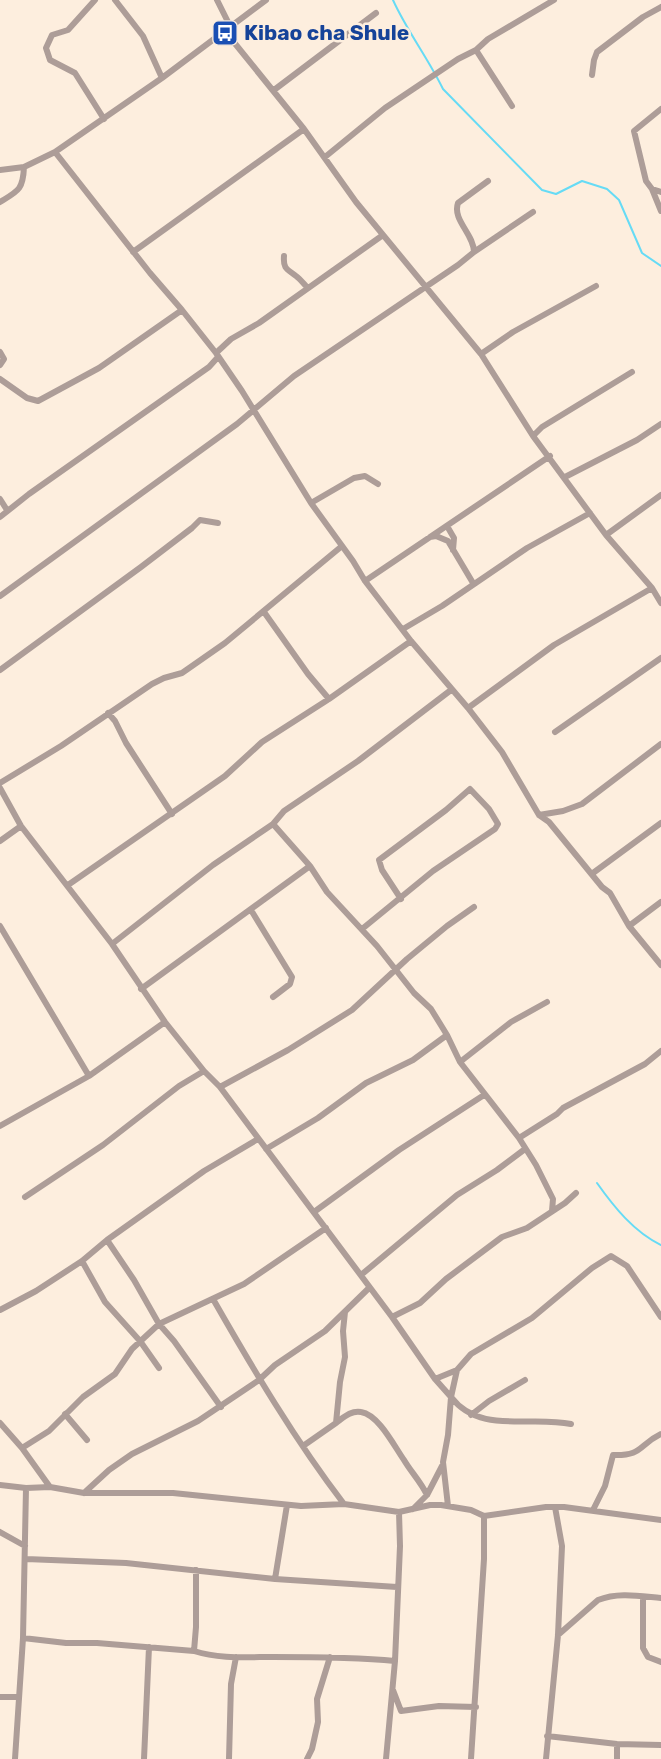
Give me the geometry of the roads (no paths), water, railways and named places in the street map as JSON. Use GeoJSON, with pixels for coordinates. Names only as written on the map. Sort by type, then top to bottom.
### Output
{"type":"FeatureCollection","features":[{"type":"Feature","properties":{"kind":"street"},"geometry":{"type":"LineString","coordinates":[[95,0],[68,30],[52,35],[46,48],[50,60],[75,73],[82,81],[104,119]]}},
{"type":"Feature","properties":{"kind":"street"},"geometry":{"type":"LineString","coordinates":[[116,0],[143,36],[162,78]]}},
{"type":"Feature","properties":{"kind":"street"},"geometry":{"type":"LineString","coordinates":[[217,0],[227,28],[356,201],[481,354],[533,436],[566,477],[606,535],[652,588],[661,603]]}},
{"type":"Feature","properties":{"kind":"street"},"geometry":{"type":"LineString","coordinates":[[0,170],[24,167],[55,152],[162,78],[266,0]]}},
{"type":"Feature","properties":{"kind":"street"},"geometry":{"type":"LineString","coordinates":[[324,157],[385,108],[458,59],[476,50],[488,39],[554,0]]}},
{"type":"Feature","properties":{"kind":"street"},"geometry":{"type":"LineString","coordinates":[[592,75],[597,52],[643,17],[661,7]]}},
{"type":"Feature","properties":{"kind":"street"},"geometry":{"type":"LineString","coordinates":[[274,90],[376,13]]}},
{"type":"Feature","properties":{"kind":"street"},"geometry":{"type":"LineString","coordinates":[[476,50],[512,106]]}},
{"type":"Feature","properties":{"kind":"street"},"geometry":{"type":"LineString","coordinates":[[661,109],[633,131],[644,175],[661,211]]}},
{"type":"Feature","properties":{"kind":"street"},"geometry":{"type":"LineString","coordinates":[[133,252],[304,129]]}},
{"type":"Feature","properties":{"kind":"street"},"geometry":{"type":"LineString","coordinates":[[55,152],[217,355],[311,503],[365,581],[502,752],[539,815],[549,822],[602,887],[610,893],[628,926],[661,965]]}},
{"type":"Feature","properties":{"kind":"street"},"geometry":{"type":"LineString","coordinates":[[0,202],[15,193],[23,183],[24,167]]}},
{"type":"Feature","properties":{"kind":"street"},"geometry":{"type":"LineString","coordinates":[[474,252],[472,239],[456,208],[458,203],[488,181]]}},
{"type":"Feature","properties":{"kind":"street"},"geometry":{"type":"LineString","coordinates":[[652,189],[661,192]]}},
{"type":"Feature","properties":{"kind":"street"},"geometry":{"type":"LineString","coordinates":[[0,596],[132,502],[253,411],[294,376],[533,212]]}},
{"type":"Feature","properties":{"kind":"street"},"geometry":{"type":"LineString","coordinates":[[0,517],[209,367],[231,339],[259,323],[383,235]]}},
{"type":"Feature","properties":{"kind":"street"},"geometry":{"type":"LineString","coordinates":[[284,256],[286,270],[296,275],[307,287]]}},
{"type":"Feature","properties":{"kind":"street"},"geometry":{"type":"LineString","coordinates":[[481,354],[513,332],[596,286]]}},
{"type":"Feature","properties":{"kind":"street"},"geometry":{"type":"LineString","coordinates":[[0,379],[27,398],[38,401],[99,368],[182,310]]}},
{"type":"Feature","properties":{"kind":"street"},"geometry":{"type":"LineString","coordinates":[[0,352],[4,359],[0,365]]}},
{"type":"Feature","properties":{"kind":"street"},"geometry":{"type":"LineString","coordinates":[[533,436],[542,427],[632,372]]}},
{"type":"Feature","properties":{"kind":"street"},"geometry":{"type":"LineString","coordinates":[[566,477],[637,440],[661,424]]}},
{"type":"Feature","properties":{"kind":"street"},"geometry":{"type":"LineString","coordinates":[[365,581],[550,456]]}},
{"type":"Feature","properties":{"kind":"street"},"geometry":{"type":"LineString","coordinates":[[311,503],[354,478],[365,476],[378,484]]}},
{"type":"Feature","properties":{"kind":"street"},"geometry":{"type":"LineString","coordinates":[[606,535],[661,495]]}},
{"type":"Feature","properties":{"kind":"street"},"geometry":{"type":"LineString","coordinates":[[0,499],[7,510]]}},
{"type":"Feature","properties":{"kind":"street"},"geometry":{"type":"LineString","coordinates":[[403,629],[526,548],[590,513]]}},
{"type":"Feature","properties":{"kind":"street"},"geometry":{"type":"LineString","coordinates":[[0,670],[159,554],[200,520],[218,523]]}},
{"type":"Feature","properties":{"kind":"street"},"geometry":{"type":"LineString","coordinates":[[447,526],[454,538],[453,550]]}},
{"type":"Feature","properties":{"kind":"street"},"geometry":{"type":"LineString","coordinates":[[429,537],[436,536],[446,539],[473,583]]}},
{"type":"Feature","properties":{"kind":"street"},"geometry":{"type":"LineString","coordinates":[[0,783],[78,735],[158,681],[182,673],[225,643],[342,546]]}},
{"type":"Feature","properties":{"kind":"street"},"geometry":{"type":"LineString","coordinates":[[468,708],[554,645],[652,588]]}},
{"type":"Feature","properties":{"kind":"street"},"geometry":{"type":"LineString","coordinates":[[264,612],[308,674],[329,699]]}},
{"type":"Feature","properties":{"kind":"street"},"geometry":{"type":"LineString","coordinates":[[68,885],[225,776],[261,742],[329,699],[411,640]]}},
{"type":"Feature","properties":{"kind":"street"},"geometry":{"type":"LineString","coordinates":[[555,732],[661,658]]}},
{"type":"Feature","properties":{"kind":"street"},"geometry":{"type":"LineString","coordinates":[[112,944],[213,865],[273,824],[284,811],[358,761],[451,690]]}},
{"type":"Feature","properties":{"kind":"street"},"geometry":{"type":"LineString","coordinates":[[108,713],[172,814]]}},
{"type":"Feature","properties":{"kind":"street"},"geometry":{"type":"LineString","coordinates":[[539,815],[563,811],[582,804],[661,744]]}},
{"type":"Feature","properties":{"kind":"street"},"geometry":{"type":"LineString","coordinates":[[0,788],[21,826],[112,944],[165,1022],[204,1071],[220,1087],[392,1317],[435,1379],[461,1409],[471,1415],[486,1419],[552,1421],[571,1424]]}},
{"type":"Feature","properties":{"kind":"street"},"geometry":{"type":"LineString","coordinates":[[362,929],[401,899],[433,871],[495,829],[498,824],[495,817],[470,789],[380,860],[382,870],[401,899]]}},
{"type":"Feature","properties":{"kind":"street"},"geometry":{"type":"LineString","coordinates":[[592,873],[661,823]]}},
{"type":"Feature","properties":{"kind":"street"},"geometry":{"type":"LineString","coordinates":[[273,824],[310,866],[327,892],[362,929],[414,993],[431,1009],[460,1062],[519,1138],[536,1165],[553,1199],[552,1211]]}},
{"type":"Feature","properties":{"kind":"street"},"geometry":{"type":"LineString","coordinates":[[0,841],[21,826]]}},
{"type":"Feature","properties":{"kind":"street"},"geometry":{"type":"LineString","coordinates":[[141,989],[310,866]]}},
{"type":"Feature","properties":{"kind":"street"},"geometry":{"type":"LineString","coordinates":[[628,926],[661,902]]}},
{"type":"Feature","properties":{"kind":"street"},"geometry":{"type":"LineString","coordinates":[[220,1087],[288,1050],[352,1010],[396,969],[447,926],[474,907]]}},
{"type":"Feature","properties":{"kind":"street"},"geometry":{"type":"LineString","coordinates":[[251,910],[292,977],[290,984],[273,997]]}},
{"type":"Feature","properties":{"kind":"street"},"geometry":{"type":"LineString","coordinates":[[0,926],[89,1076]]}},
{"type":"Feature","properties":{"kind":"street"},"geometry":{"type":"LineString","coordinates":[[460,1062],[511,1022],[547,1002]]}},
{"type":"Feature","properties":{"kind":"street"},"geometry":{"type":"LineString","coordinates":[[0,1126],[89,1076],[165,1022]]}},
{"type":"Feature","properties":{"kind":"street"},"geometry":{"type":"LineString","coordinates":[[266,1149],[318,1119],[366,1083],[413,1060],[447,1035]]}},
{"type":"Feature","properties":{"kind":"street"},"geometry":{"type":"LineString","coordinates":[[519,1138],[563,1108],[645,1064],[661,1051]]}},
{"type":"Feature","properties":{"kind":"street"},"geometry":{"type":"LineString","coordinates":[[25,1197],[103,1145],[179,1086],[204,1071]]}},
{"type":"Feature","properties":{"kind":"street"},"geometry":{"type":"LineString","coordinates":[[314,1212],[399,1150],[484,1095]]}},
{"type":"Feature","properties":{"kind":"street"},"geometry":{"type":"LineString","coordinates":[[0,1310],[82,1262],[107,1240],[204,1171],[258,1139]]}},
{"type":"Feature","properties":{"kind":"street"},"geometry":{"type":"LineString","coordinates":[[361,1275],[457,1196],[525,1149]]}},
{"type":"Feature","properties":{"kind":"street"},"geometry":{"type":"LineString","coordinates":[[392,1317],[420,1303],[446,1279],[502,1237],[527,1228],[576,1193]]}},
{"type":"Feature","properties":{"kind":"street"},"geometry":{"type":"LineString","coordinates":[[22,1448],[49,1431],[65,1414],[115,1374],[132,1349],[159,1324],[243,1284],[326,1228]]}},
{"type":"Feature","properties":{"kind":"street"},"geometry":{"type":"LineString","coordinates":[[107,1240],[134,1280],[159,1324],[221,1407]]}},
{"type":"Feature","properties":{"kind":"street"},"geometry":{"type":"LineString","coordinates":[[435,1379],[457,1370],[471,1354],[532,1318],[592,1268],[611,1256],[627,1266],[661,1317]]}},
{"type":"Feature","properties":{"kind":"street"},"geometry":{"type":"LineString","coordinates":[[82,1262],[105,1302],[140,1341],[159,1368]]}},
{"type":"Feature","properties":{"kind":"street"},"geometry":{"type":"LineString","coordinates":[[84,1493],[109,1470],[132,1454],[198,1421],[260,1380],[275,1365],[325,1331],[369,1288]]}},
{"type":"Feature","properties":{"kind":"street"},"geometry":{"type":"LineString","coordinates":[[213,1299],[260,1380],[344,1504]]}},
{"type":"Feature","properties":{"kind":"street"},"geometry":{"type":"LineString","coordinates":[[336,1423],[345,1357],[343,1331],[345,1312]]}},
{"type":"Feature","properties":{"kind":"street"},"geometry":{"type":"LineString","coordinates":[[448,1506],[443,1462],[451,1397],[457,1370]]}},
{"type":"Feature","properties":{"kind":"street"},"geometry":{"type":"LineString","coordinates":[[471,1415],[489,1401],[525,1380]]}},
{"type":"Feature","properties":{"kind":"street"},"geometry":{"type":"LineString","coordinates":[[303,1446],[348,1414],[358,1411],[366,1413],[393,1441],[427,1495]]}},
{"type":"Feature","properties":{"kind":"street"},"geometry":{"type":"LineString","coordinates":[[65,1414],[87,1440]]}},
{"type":"Feature","properties":{"kind":"street"},"geometry":{"type":"LineString","coordinates":[[0,1423],[22,1448],[50,1487]]}},
{"type":"Feature","properties":{"kind":"street"},"geometry":{"type":"LineString","coordinates":[[593,1510],[605,1486],[613,1455],[633,1454],[661,1434]]}},
{"type":"Feature","properties":{"kind":"street"},"geometry":{"type":"LineString","coordinates":[[412,1509],[427,1495],[443,1462]]}},
{"type":"Feature","properties":{"kind":"street"},"geometry":{"type":"LineString","coordinates":[[0,1485],[26,1488],[50,1487],[84,1493],[173,1493],[287,1505],[344,1504],[399,1512],[430,1505],[448,1506],[471,1510],[484,1516],[555,1507],[661,1520]]}},
{"type":"Feature","properties":{"kind":"street"},"geometry":{"type":"LineString","coordinates":[[15,1759],[23,1638],[26,1488]]}},
{"type":"Feature","properties":{"kind":"street"},"geometry":{"type":"LineString","coordinates":[[275,1579],[287,1505]]}},
{"type":"Feature","properties":{"kind":"street"},"geometry":{"type":"LineString","coordinates":[[546,1759],[558,1635],[562,1546],[555,1507]]}},
{"type":"Feature","properties":{"kind":"street"},"geometry":{"type":"LineString","coordinates":[[386,1759],[395,1661],[400,1546],[399,1512]]}},
{"type":"Feature","properties":{"kind":"street"},"geometry":{"type":"LineString","coordinates":[[471,1759],[476,1707],[484,1516]]}},
{"type":"Feature","properties":{"kind":"street"},"geometry":{"type":"LineString","coordinates":[[0,1532],[25,1546]]}},
{"type":"Feature","properties":{"kind":"street"},"geometry":{"type":"LineString","coordinates":[[26,1559],[126,1563],[275,1579],[397,1587]]}},
{"type":"Feature","properties":{"kind":"street"},"geometry":{"type":"LineString","coordinates":[[194,1650],[196,1570]]}},
{"type":"Feature","properties":{"kind":"street"},"geometry":{"type":"LineString","coordinates":[[558,1635],[598,1600],[618,1595],[661,1598]]}},
{"type":"Feature","properties":{"kind":"street"},"geometry":{"type":"LineString","coordinates":[[643,1597],[642,1648],[648,1657],[661,1662]]}},
{"type":"Feature","properties":{"kind":"street"},"geometry":{"type":"LineString","coordinates":[[23,1638],[66,1643],[194,1650],[206,1655],[237,1657],[330,1657],[395,1661]]}},
{"type":"Feature","properties":{"kind":"street"},"geometry":{"type":"LineString","coordinates":[[144,1759],[150,1647]]}},
{"type":"Feature","properties":{"kind":"street"},"geometry":{"type":"LineString","coordinates":[[229,1759],[231,1684],[237,1657]]}},
{"type":"Feature","properties":{"kind":"street"},"geometry":{"type":"LineString","coordinates":[[307,1759],[312,1749],[318,1722],[317,1699],[330,1657]]}},
{"type":"Feature","properties":{"kind":"street"},"geometry":{"type":"LineString","coordinates":[[393,1690],[401,1711]]}},
{"type":"Feature","properties":{"kind":"street"},"geometry":{"type":"LineString","coordinates":[[0,1697],[19,1697]]}},
{"type":"Feature","properties":{"kind":"street"},"geometry":{"type":"LineString","coordinates":[[388,1724],[390,1718],[401,1711],[439,1706],[476,1707]]}},
{"type":"Feature","properties":{"kind":"street"},"geometry":{"type":"LineString","coordinates":[[547,1736],[617,1744],[661,1745]]}},
{"type":"Feature","properties":{"kind":"street"},"geometry":{"type":"LineString","coordinates":[[616,1759],[617,1744]]}},
{"type":"Feature","properties":{"kind":"waterway"},"geometry":{"type":"LineString","coordinates":[[393,0],[443,89],[542,190],[556,194],[582,181],[607,189],[619,200],[642,253],[661,266]]}},
{"type":"Feature","properties":{"kind":"waterway"},"geometry":{"type":"LineString","coordinates":[[597,1183],[633,1226],[661,1245]]}},
{"type":"Feature","properties":{"kind":"place","name":"Kibao cha Shule"},"geometry":{"type":"Point","coordinates":[225,33]}}]}
